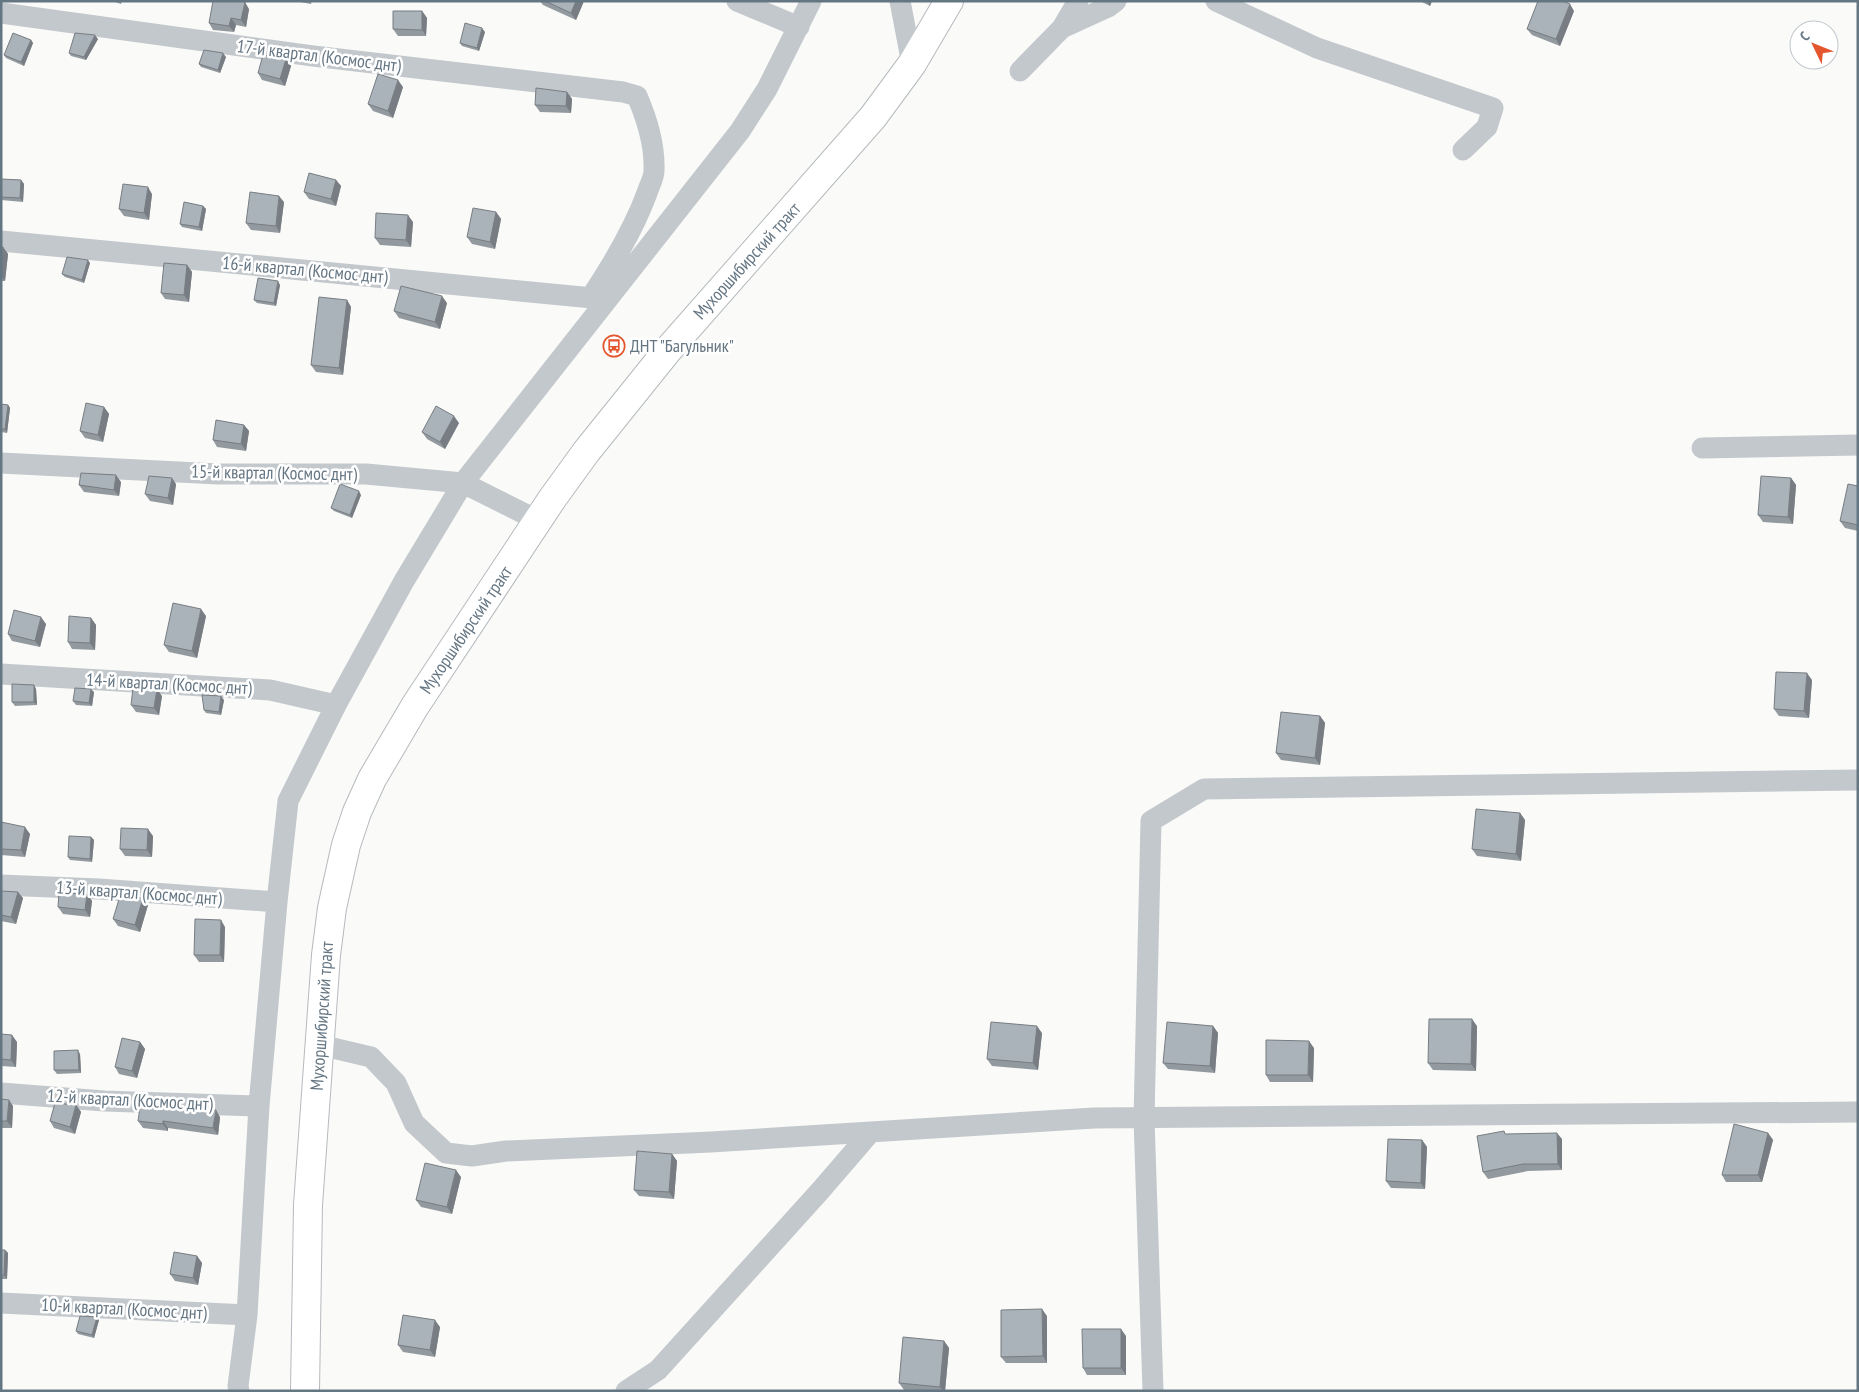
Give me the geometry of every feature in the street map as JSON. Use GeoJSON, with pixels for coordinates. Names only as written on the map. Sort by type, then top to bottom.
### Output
{"type":"FeatureCollection","features":[{"type":"Feature","properties":{"kind":"main road","name":"Мухоршибирский тракт"},"geometry":{"type":"LineString","coordinates":[[306,1391],[308,1205],[326,955],[332,908],[346,844],[372,779],[415,706],[552,499],[622,405],[668,350],[874,117],[912,64],[949,1]]}},
{"type":"Feature","properties":{"kind":"street"},"geometry":{"type":"LineString","coordinates":[[737,1],[799,27]]}},
{"type":"Feature","properties":{"kind":"street"},"geometry":{"type":"LineString","coordinates":[[239,1391],[238,1386],[247,1316],[259,1106],[288,802],[336,706],[404,581],[463,483],[599,298],[740,131],[767,89],[811,1]]}},
{"type":"Feature","properties":{"kind":"street"},"geometry":{"type":"LineString","coordinates":[[900,1],[912,64]]}},
{"type":"Feature","properties":{"kind":"street"},"geometry":{"type":"LineString","coordinates":[[1020,71],[1062,28],[1078,1]]}},
{"type":"Feature","properties":{"kind":"street"},"geometry":{"type":"LineString","coordinates":[[1062,28],[1108,7],[1116,1]]}},
{"type":"Feature","properties":{"kind":"street"},"geometry":{"type":"LineString","coordinates":[[1216,1],[1317,48],[1493,108],[1487,127],[1463,150]]}},
{"type":"Feature","properties":{"kind":"street","name":"17-й квартал (Космос днт)"},"geometry":{"type":"LineString","coordinates":[[1,12],[313,56],[623,92],[637,96],[644,113],[651,140],[654,172],[639,214],[599,298]]}},
{"type":"Feature","properties":{"kind":"street","name":"16-й квартал (Космос днт)"},"geometry":{"type":"LineString","coordinates":[[1,241],[599,298]]}},
{"type":"Feature","properties":{"kind":"street"},"geometry":{"type":"LineString","coordinates":[[1702,448],[1858,445]]}},
{"type":"Feature","properties":{"kind":"street","name":"15-й квартал (Космос днт)"},"geometry":{"type":"LineString","coordinates":[[1,463],[218,474],[366,474],[463,483],[539,521]]}},
{"type":"Feature","properties":{"kind":"street","name":"14-й квартал (Космос днт)"},"geometry":{"type":"LineString","coordinates":[[1,674],[270,690],[336,706]]}},
{"type":"Feature","properties":{"kind":"street"},"geometry":{"type":"LineString","coordinates":[[1153,1391],[1144,1118],[1151,822],[1204,789],[1858,780]]}},
{"type":"Feature","properties":{"kind":"street","name":"13-й квартал (Космос днт)"},"geometry":{"type":"LineString","coordinates":[[1,884],[277,902]]}},
{"type":"Feature","properties":{"kind":"street"},"geometry":{"type":"LineString","coordinates":[[320,1045],[371,1057],[396,1083],[414,1123],[446,1153],[472,1156],[506,1151],[870,1133],[1094,1118],[1858,1112]]}},
{"type":"Feature","properties":{"kind":"street","name":"12-й квартал (Космос днт)"},"geometry":{"type":"LineString","coordinates":[[1,1093],[104,1101],[259,1106]]}},
{"type":"Feature","properties":{"kind":"street"},"geometry":{"type":"LineString","coordinates":[[626,1391],[658,1370],[814,1198],[870,1133]]}},
{"type":"Feature","properties":{"kind":"street","name":"10-й квартал (Космос днт)"},"geometry":{"type":"LineString","coordinates":[[1,1303],[247,1316]]}},
{"type":"Feature","properties":{"kind":"building"},"geometry":{"type":"Polygon","coordinates":[[[213,1],[245,2],[241,20],[231,18],[229,26],[209,23],[213,1]]]}},
{"type":"Feature","properties":{"kind":"building"},"geometry":{"type":"Polygon","coordinates":[[[545,1],[576,1],[571,13],[545,1]]]}},
{"type":"Feature","properties":{"kind":"building"},"geometry":{"type":"Polygon","coordinates":[[[1538,1],[1563,1],[1570,4],[1556,39],[1527,29],[1538,1]]]}},
{"type":"Feature","properties":{"kind":"building"},"geometry":{"type":"Polygon","coordinates":[[[393,11],[422,11],[422,30],[393,29],[393,11]]]}},
{"type":"Feature","properties":{"kind":"building"},"geometry":{"type":"Polygon","coordinates":[[[465,23],[482,28],[477,48],[460,43],[465,23]]]}},
{"type":"Feature","properties":{"kind":"building"},"geometry":{"type":"Polygon","coordinates":[[[13,33],[31,40],[21,62],[4,55],[13,33]]]}},
{"type":"Feature","properties":{"kind":"building"},"geometry":{"type":"Polygon","coordinates":[[[75,33],[95,35],[84,57],[69,53],[75,33]]]}},
{"type":"Feature","properties":{"kind":"building"},"geometry":{"type":"Polygon","coordinates":[[[204,50],[223,53],[218,70],[199,64],[204,50]]]}},
{"type":"Feature","properties":{"kind":"building"},"geometry":{"type":"Polygon","coordinates":[[[263,55],[286,59],[280,79],[258,73],[263,55]]]}},
{"type":"Feature","properties":{"kind":"building"},"geometry":{"type":"Polygon","coordinates":[[[378,74],[398,80],[388,111],[368,104],[378,74]]]}},
{"type":"Feature","properties":{"kind":"building"},"geometry":{"type":"Polygon","coordinates":[[[536,88],[567,92],[566,106],[535,105],[536,88]]]}},
{"type":"Feature","properties":{"kind":"building"},"geometry":{"type":"Polygon","coordinates":[[[309,173],[336,180],[331,199],[304,192],[309,173]]]}},
{"type":"Feature","properties":{"kind":"building"},"geometry":{"type":"Polygon","coordinates":[[[1,179],[21,180],[20,198],[1,197],[1,179]]]}},
{"type":"Feature","properties":{"kind":"building"},"geometry":{"type":"Polygon","coordinates":[[[123,184],[148,187],[144,213],[119,209],[123,184]]]}},
{"type":"Feature","properties":{"kind":"building"},"geometry":{"type":"Polygon","coordinates":[[[250,192],[279,196],[276,226],[246,223],[250,192]]]}},
{"type":"Feature","properties":{"kind":"building"},"geometry":{"type":"Polygon","coordinates":[[[184,202],[203,206],[199,227],[180,224],[184,202]]]}},
{"type":"Feature","properties":{"kind":"building"},"geometry":{"type":"Polygon","coordinates":[[[473,208],[496,212],[490,242],[467,237],[473,208]]]}},
{"type":"Feature","properties":{"kind":"building"},"geometry":{"type":"Polygon","coordinates":[[[376,213],[408,215],[406,240],[375,238],[376,213]]]}},
{"type":"Feature","properties":{"kind":"building"},"geometry":{"type":"Polygon","coordinates":[[[1,247],[3,247],[1,266],[1,247]]]}},
{"type":"Feature","properties":{"kind":"building"},"geometry":{"type":"Polygon","coordinates":[[[67,257],[88,260],[82,280],[62,274],[67,257]]]}},
{"type":"Feature","properties":{"kind":"building"},"geometry":{"type":"Polygon","coordinates":[[[164,263],[187,265],[184,295],[161,293],[164,263]]]}},
{"type":"Feature","properties":{"kind":"building"},"geometry":{"type":"Polygon","coordinates":[[[258,278],[278,281],[274,303],[254,300],[258,278]]]}},
{"type":"Feature","properties":{"kind":"building"},"geometry":{"type":"Polygon","coordinates":[[[401,286],[442,296],[435,322],[394,311],[401,286]]]}},
{"type":"Feature","properties":{"kind":"building"},"geometry":{"type":"Polygon","coordinates":[[[319,297],[347,300],[339,368],[311,365],[319,297]]]}},
{"type":"Feature","properties":{"kind":"building"},"geometry":{"type":"Polygon","coordinates":[[[86,403],[104,407],[98,435],[80,431],[86,403]]]}},
{"type":"Feature","properties":{"kind":"building"},"geometry":{"type":"Polygon","coordinates":[[[1,404],[8,405],[5,429],[1,429],[1,404]]]}},
{"type":"Feature","properties":{"kind":"building"},"geometry":{"type":"Polygon","coordinates":[[[436,406],[454,416],[440,442],[422,432],[436,406]]]}},
{"type":"Feature","properties":{"kind":"building"},"geometry":{"type":"Polygon","coordinates":[[[216,420],[244,425],[241,444],[213,440],[216,420]]]}},
{"type":"Feature","properties":{"kind":"building"},"geometry":{"type":"Polygon","coordinates":[[[81,473],[116,475],[114,490],[79,485],[81,473]]]}},
{"type":"Feature","properties":{"kind":"building"},"geometry":{"type":"Polygon","coordinates":[[[149,476],[172,478],[168,498],[145,494],[149,476]]]}},
{"type":"Feature","properties":{"kind":"building"},"geometry":{"type":"Polygon","coordinates":[[[1761,476],[1791,478],[1788,517],[1758,515],[1761,476]]]}},
{"type":"Feature","properties":{"kind":"building"},"geometry":{"type":"Polygon","coordinates":[[[340,484],[359,491],[350,515],[331,508],[340,484]]]}},
{"type":"Feature","properties":{"kind":"building"},"geometry":{"type":"Polygon","coordinates":[[[1848,484],[1858,486],[1858,525],[1840,521],[1848,484]]]}},
{"type":"Feature","properties":{"kind":"building"},"geometry":{"type":"Polygon","coordinates":[[[173,603],[201,609],[192,651],[164,645],[173,603]]]}},
{"type":"Feature","properties":{"kind":"building"},"geometry":{"type":"Polygon","coordinates":[[[14,610],[41,617],[35,641],[8,634],[14,610]]]}},
{"type":"Feature","properties":{"kind":"building"},"geometry":{"type":"Polygon","coordinates":[[[69,616],[91,618],[90,643],[68,642],[69,616]]]}},
{"type":"Feature","properties":{"kind":"building"},"geometry":{"type":"Polygon","coordinates":[[[1776,672],[1807,673],[1804,711],[1774,709],[1776,672]]]}},
{"type":"Feature","properties":{"kind":"building"},"geometry":{"type":"Polygon","coordinates":[[[12,684],[34,685],[34,702],[12,702],[12,684]]]}},
{"type":"Feature","properties":{"kind":"building"},"geometry":{"type":"Polygon","coordinates":[[[75,688],[91,689],[89,703],[73,701],[75,688]]]}},
{"type":"Feature","properties":{"kind":"building"},"geometry":{"type":"Polygon","coordinates":[[[133,688],[157,689],[154,708],[131,705],[133,688]]]}},
{"type":"Feature","properties":{"kind":"building"},"geometry":{"type":"Polygon","coordinates":[[[202,695],[221,696],[219,712],[204,710],[202,695]]]}},
{"type":"Feature","properties":{"kind":"building"},"geometry":{"type":"Polygon","coordinates":[[[1281,712],[1320,716],[1315,758],[1276,753],[1281,712]]]}},
{"type":"Feature","properties":{"kind":"building"},"geometry":{"type":"Polygon","coordinates":[[[1476,809],[1520,813],[1516,854],[1472,849],[1476,809]]]}},
{"type":"Feature","properties":{"kind":"building"},"geometry":{"type":"Polygon","coordinates":[[[1,822],[25,827],[21,850],[1,849],[1,822]]]}},
{"type":"Feature","properties":{"kind":"building"},"geometry":{"type":"Polygon","coordinates":[[[121,828],[148,829],[147,850],[120,849],[121,828]]]}},
{"type":"Feature","properties":{"kind":"building"},"geometry":{"type":"Polygon","coordinates":[[[69,836],[91,837],[90,859],[68,857],[69,836]]]}},
{"type":"Feature","properties":{"kind":"building"},"geometry":{"type":"Polygon","coordinates":[[[1,891],[18,892],[11,917],[1,915],[1,891]]]}},
{"type":"Feature","properties":{"kind":"building"},"geometry":{"type":"Polygon","coordinates":[[[59,893],[87,894],[85,910],[58,907],[59,893]]]}},
{"type":"Feature","properties":{"kind":"building"},"geometry":{"type":"Polygon","coordinates":[[[120,896],[143,898],[135,925],[113,919],[120,896]]]}},
{"type":"Feature","properties":{"kind":"building"},"geometry":{"type":"Polygon","coordinates":[[[195,919],[221,920],[220,955],[194,955],[195,919]]]}},
{"type":"Feature","properties":{"kind":"building"},"geometry":{"type":"Polygon","coordinates":[[[1429,1019],[1472,1019],[1471,1064],[1428,1063],[1429,1019]]]}},
{"type":"Feature","properties":{"kind":"building"},"geometry":{"type":"Polygon","coordinates":[[[991,1022],[1037,1026],[1033,1063],[987,1059],[991,1022]]]}},
{"type":"Feature","properties":{"kind":"building"},"geometry":{"type":"Polygon","coordinates":[[[1167,1022],[1213,1026],[1210,1066],[1163,1063],[1167,1022]]]}},
{"type":"Feature","properties":{"kind":"building"},"geometry":{"type":"Polygon","coordinates":[[[1,1034],[12,1035],[11,1060],[1,1059],[1,1034]]]}},
{"type":"Feature","properties":{"kind":"building"},"geometry":{"type":"Polygon","coordinates":[[[122,1038],[140,1042],[132,1071],[115,1067],[122,1038]]]}},
{"type":"Feature","properties":{"kind":"building"},"geometry":{"type":"Polygon","coordinates":[[[1266,1040],[1309,1041],[1308,1075],[1266,1075],[1266,1040]]]}},
{"type":"Feature","properties":{"kind":"building"},"geometry":{"type":"Polygon","coordinates":[[[78,1050],[79,1070],[54,1070],[54,1051],[78,1050]]]}},
{"type":"Feature","properties":{"kind":"building"},"geometry":{"type":"Polygon","coordinates":[[[1,1099],[9,1100],[7,1121],[1,1121],[1,1099]]]}},
{"type":"Feature","properties":{"kind":"building"},"geometry":{"type":"Polygon","coordinates":[[[55,1103],[76,1105],[70,1127],[50,1121],[55,1103]]]}},
{"type":"Feature","properties":{"kind":"building"},"geometry":{"type":"Polygon","coordinates":[[[140,1108],[216,1110],[213,1128],[163,1121],[163,1124],[138,1121],[140,1108]]]}},
{"type":"Feature","properties":{"kind":"building"},"geometry":{"type":"Polygon","coordinates":[[[1734,1124],[1768,1133],[1758,1175],[1722,1175],[1734,1124]]]}},
{"type":"Feature","properties":{"kind":"building"},"geometry":{"type":"Polygon","coordinates":[[[1504,1131],[1505,1134],[1557,1133],[1558,1164],[1523,1164],[1483,1172],[1477,1136],[1504,1131]]]}},
{"type":"Feature","properties":{"kind":"building"},"geometry":{"type":"Polygon","coordinates":[[[1388,1139],[1422,1140],[1421,1183],[1386,1181],[1388,1139]]]}},
{"type":"Feature","properties":{"kind":"building"},"geometry":{"type":"Polygon","coordinates":[[[637,1151],[672,1154],[669,1192],[634,1190],[637,1151]]]}},
{"type":"Feature","properties":{"kind":"building"},"geometry":{"type":"Polygon","coordinates":[[[425,1163],[456,1170],[447,1207],[416,1200],[425,1163]]]}},
{"type":"Feature","properties":{"kind":"building"},"geometry":{"type":"Polygon","coordinates":[[[1,1250],[5,1250],[4,1275],[1,1275],[1,1250]]]}},
{"type":"Feature","properties":{"kind":"building"},"geometry":{"type":"Polygon","coordinates":[[[174,1252],[197,1256],[193,1278],[170,1274],[174,1252]]]}},
{"type":"Feature","properties":{"kind":"building"},"geometry":{"type":"Polygon","coordinates":[[[1042,1309],[1043,1356],[1001,1357],[1001,1310],[1042,1309]]]}},
{"type":"Feature","properties":{"kind":"building"},"geometry":{"type":"Polygon","coordinates":[[[403,1315],[435,1320],[430,1350],[398,1345],[403,1315]]]}},
{"type":"Feature","properties":{"kind":"building"},"geometry":{"type":"Polygon","coordinates":[[[80,1316],[97,1317],[92,1335],[76,1331],[80,1316]]]}},
{"type":"Feature","properties":{"kind":"building"},"geometry":{"type":"Polygon","coordinates":[[[1082,1329],[1121,1329],[1121,1368],[1083,1368],[1082,1329]]]}},
{"type":"Feature","properties":{"kind":"building"},"geometry":{"type":"Polygon","coordinates":[[[903,1337],[944,1341],[940,1387],[899,1383],[903,1337]]]}},
{"type":"Feature","properties":{"kind":"place","name":"ДНТ \"Багульник\""},"geometry":{"type":"Point","coordinates":[614,346]}}]}
